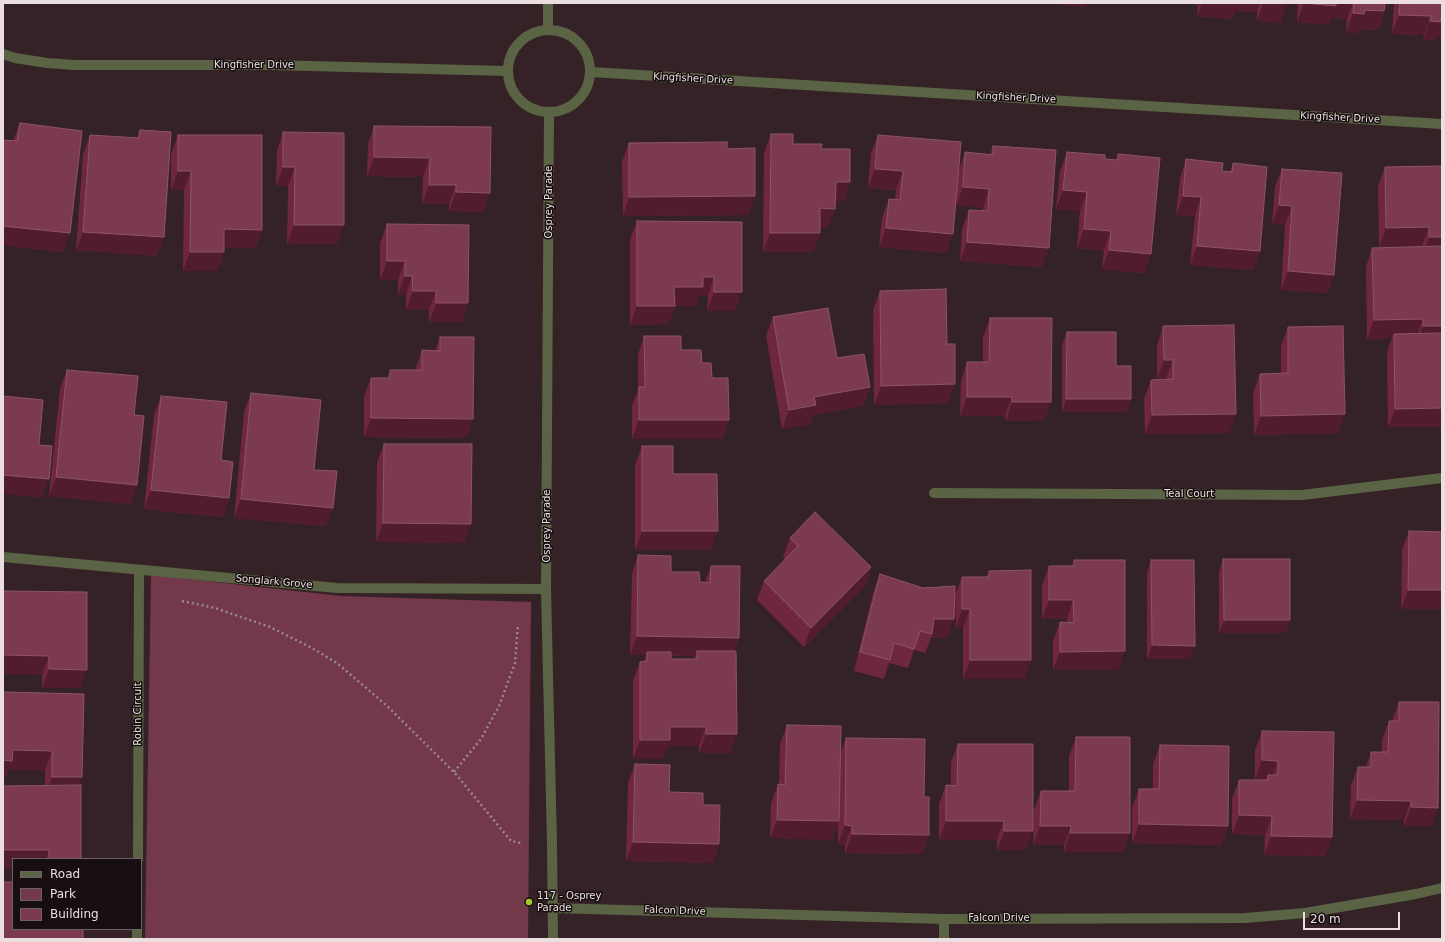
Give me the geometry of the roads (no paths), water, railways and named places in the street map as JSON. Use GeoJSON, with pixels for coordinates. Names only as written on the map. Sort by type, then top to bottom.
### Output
{"type":"FeatureCollection","features":[{"type":"Feature","properties":{"kind":"street"},"geometry":{"type":"LineString","coordinates":[[548,3],[548,29]]}},
{"type":"Feature","properties":{"kind":"street"},"geometry":{"type":"LineString","coordinates":[[548,29],[564,34],[578,41],[588,55],[591,72],[587,88],[579,100],[566,108],[549,113],[532,109],[519,101],[511,87],[507,71],[510,56],[518,42],[531,34],[548,29]]}},
{"type":"Feature","properties":{"kind":"street","name":"Kingfisher Drive"},"geometry":{"type":"LineString","coordinates":[[3,54],[47,63],[74,65],[270,65],[507,71]]}},
{"type":"Feature","properties":{"kind":"street","name":"Kingfisher Drive"},"geometry":{"type":"LineString","coordinates":[[591,72],[1442,124]]}},
{"type":"Feature","properties":{"kind":"street","name":"Osprey Parade"},"geometry":{"type":"LineString","coordinates":[[549,113],[546,588],[553,939]]}},
{"type":"Feature","properties":{"kind":"street","name":"Teal Court"},"geometry":{"type":"LineString","coordinates":[[934,493],[1302,495],[1442,478]]}},
{"type":"Feature","properties":{"kind":"street","name":"Songlark Grove"},"geometry":{"type":"LineString","coordinates":[[3,557],[337,588],[546,588]]}},
{"type":"Feature","properties":{"kind":"street","name":"Robin Circuit"},"geometry":{"type":"LineString","coordinates":[[138,858],[139,570]]}},
{"type":"Feature","properties":{"kind":"street","name":"Falcon Drive"},"geometry":{"type":"LineString","coordinates":[[553,908],[944,919],[1245,918],[1305,913],[1416,894],[1442,888]]}},
{"type":"Feature","properties":{"kind":"street"},"geometry":{"type":"LineString","coordinates":[[944,919],[944,939]]}},
{"type":"Feature","properties":{"kind":"place","name":"117 - Osprey Parade"},"geometry":{"type":"Point","coordinates":[529,902]}}]}
